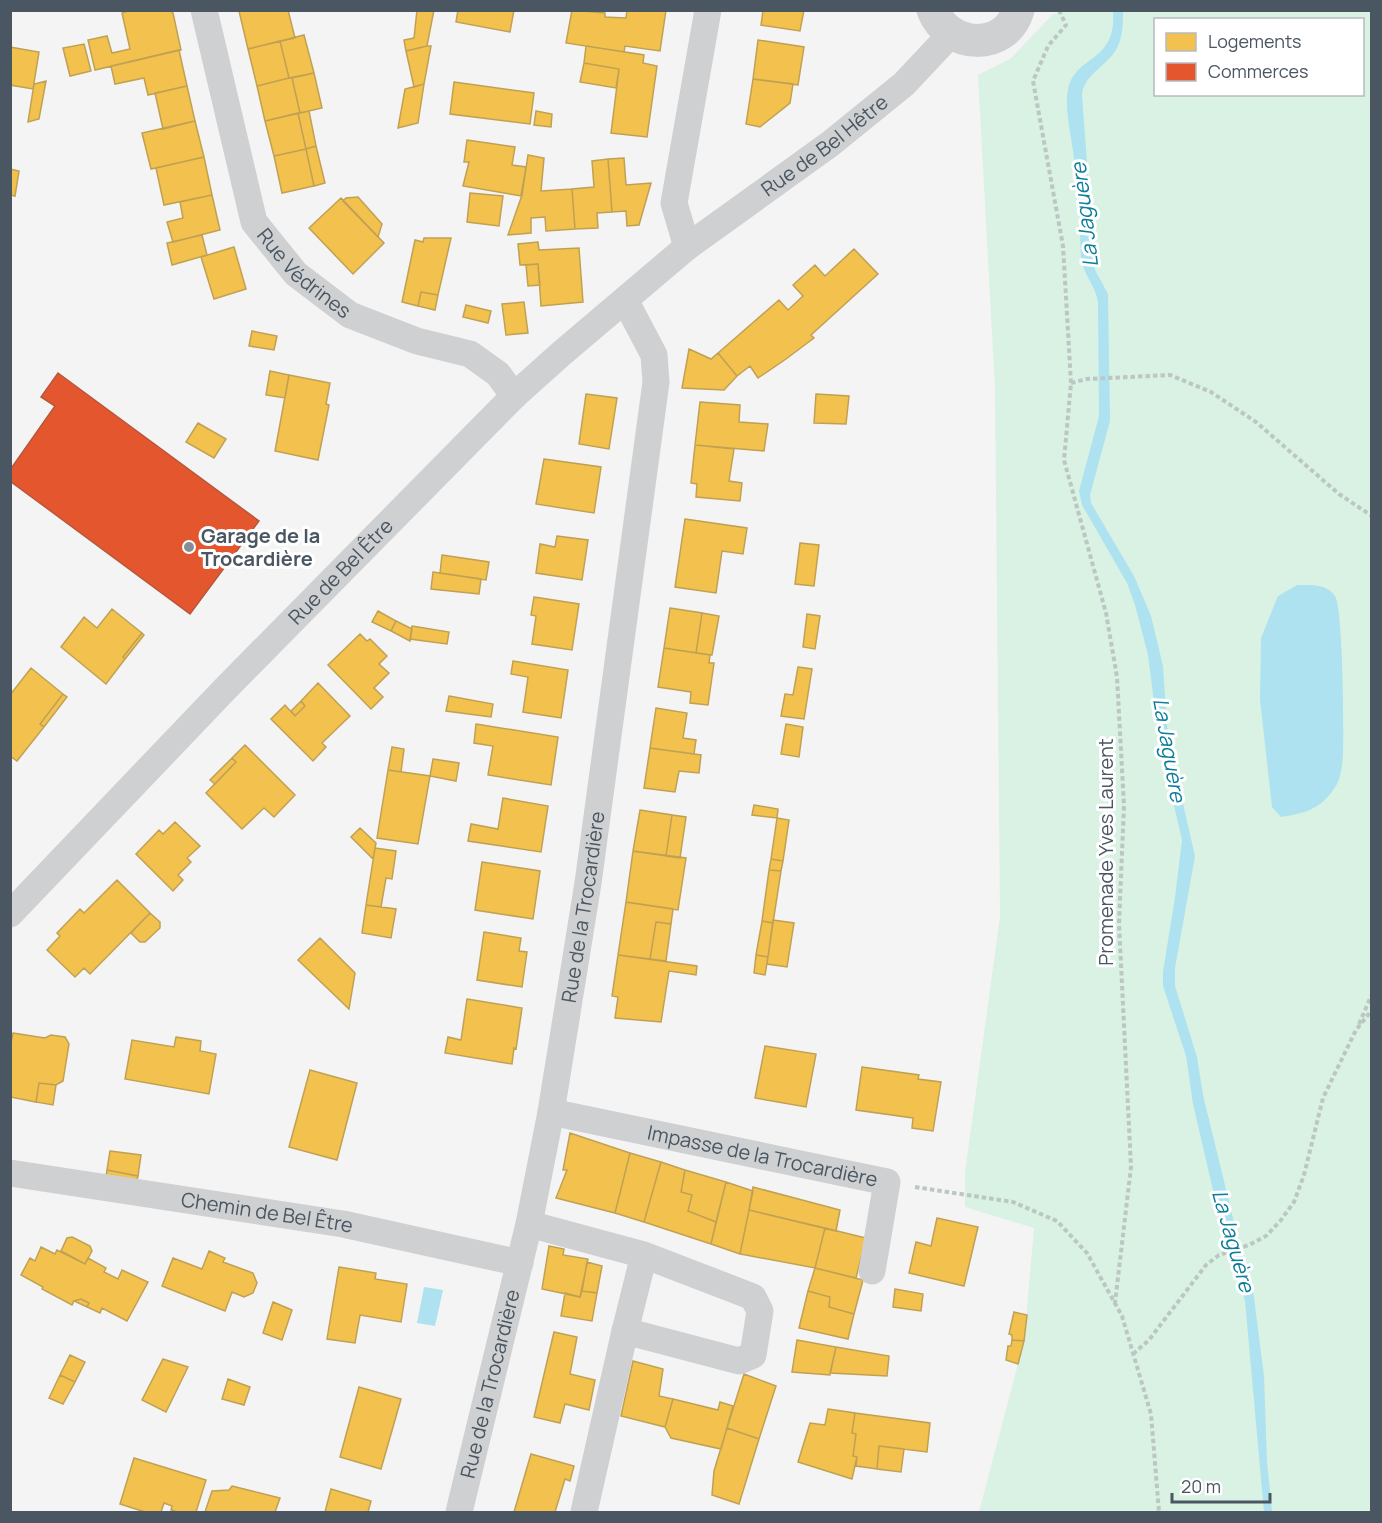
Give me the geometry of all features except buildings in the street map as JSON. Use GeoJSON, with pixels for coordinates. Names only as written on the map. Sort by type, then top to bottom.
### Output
{"type":"FeatureCollection","features":[{"type":"Feature","properties":{"kind":"street","name":"Rue Védrines"},"geometry":{"type":"LineString","coordinates":[[204,10],[254,222],[296,274],[350,315],[417,341],[470,354],[498,374],[514,396]]}},
{"type":"Feature","properties":{"kind":"street"},"geometry":{"type":"LineString","coordinates":[[687,247],[674,203],[708,10]]}},
{"type":"Feature","properties":{"kind":"street"},"geometry":{"type":"LineString","coordinates":[[942,22],[965,40],[981,41],[995,37],[1008,28],[1018,10]]}},
{"type":"Feature","properties":{"kind":"street","name":"Rue de Bel Hêtre"},"geometry":{"type":"LineString","coordinates":[[687,247],[830,144],[904,84],[942,22]]}},
{"type":"Feature","properties":{"kind":"street","name":"Rue de Bel Être"},"geometry":{"type":"LineString","coordinates":[[10,914],[233,681],[514,396],[687,247]]}},
{"type":"Feature","properties":{"kind":"street","name":"Rue de la Trocardière"},"geometry":{"type":"LineString","coordinates":[[459,1512],[529,1224],[551,1112],[588,883],[656,382],[654,355],[625,300]]}},
{"type":"Feature","properties":{"kind":"street","name":"Impasse de la Trocardière"},"geometry":{"type":"LineString","coordinates":[[551,1112],[887,1182],[872,1271]]}},
{"type":"Feature","properties":{"kind":"street","name":"Chemin de Bel Être"},"geometry":{"type":"LineString","coordinates":[[10,1173],[343,1224],[520,1263]]}},
{"type":"Feature","properties":{"kind":"street"},"geometry":{"type":"LineString","coordinates":[[529,1224],[644,1255],[753,1296],[759,1311],[753,1355],[739,1361],[625,1331]]}},
{"type":"Feature","properties":{"kind":"street"},"geometry":{"type":"LineString","coordinates":[[584,1512],[644,1255]]}},
{"type":"Feature","properties":{"kind":"path","name":"Promenade Yves Laurent"},"geometry":{"type":"LineString","coordinates":[[1059,10],[1066,25],[1048,46],[1033,81],[1063,246],[1071,383],[1064,460],[1106,613],[1117,677],[1124,806],[1119,924],[1131,1167],[1115,1302],[1122,1316],[1151,1414],[1159,1512]]}},
{"type":"Feature","properties":{"kind":"path"},"geometry":{"type":"LineString","coordinates":[[1071,383],[1087,379],[1170,375],[1211,392],[1256,422],[1339,494],[1371,516]]}},
{"type":"Feature","properties":{"kind":"path"},"geometry":{"type":"LineString","coordinates":[[1133,1354],[1149,1340],[1206,1265],[1219,1255],[1249,1245],[1266,1236],[1294,1202],[1304,1175],[1323,1098],[1371,994]]}},
{"type":"Feature","properties":{"kind":"path"},"geometry":{"type":"LineString","coordinates":[[1356,1030],[1371,1010]]}},
{"type":"Feature","properties":{"kind":"path"},"geometry":{"type":"LineString","coordinates":[[887,1182],[1013,1202],[1057,1221],[1086,1252],[1115,1302]]}},
{"type":"Feature","properties":{"kind":"green space"},"geometry":{"type":"Polygon","coordinates":[[[1072,11],[1371,11],[1371,1512],[979,1512],[1024,1341],[1034,1228],[965,1207],[965,1172],[1000,917],[995,389],[978,75],[1010,59],[1053,14],[1072,11]]]}},
{"type":"Feature","properties":{"kind":"water","name":"La Jaguère"},"geometry":{"type":"Polygon","coordinates":[[[1113,11],[1123,11],[1119,43],[1108,60],[1091,76],[1083,88],[1082,96],[1095,270],[1108,294],[1110,421],[1090,495],[1091,503],[1134,576],[1151,616],[1163,666],[1168,738],[1195,856],[1175,968],[1175,986],[1197,1057],[1203,1095],[1242,1255],[1252,1282],[1264,1376],[1267,1461],[1272,1512],[1264,1512],[1245,1301],[1236,1267],[1230,1261],[1222,1229],[1193,1104],[1186,1056],[1163,986],[1163,972],[1182,840],[1159,741],[1148,655],[1127,583],[1082,505],[1079,491],[1099,416],[1098,302],[1081,259],[1077,183],[1067,98],[1072,78],[1109,41],[1113,28],[1113,11]]]}},
{"type":"Feature","properties":{"kind":"water"},"geometry":{"type":"Polygon","coordinates":[[[1297,585],[1327,589],[1335,596],[1338,605],[1342,671],[1343,756],[1337,784],[1326,799],[1314,808],[1299,814],[1281,817],[1272,807],[1260,700],[1261,638],[1278,596],[1297,585]]]}},
{"type":"Feature","properties":{"kind":"water"},"geometry":{"type":"Polygon","coordinates":[[[424,1287],[443,1290],[435,1326],[417,1323],[424,1287]]]}},
{"type":"Feature","properties":{"kind":"place","name":"Garage de la Trocardière"},"geometry":{"type":"Point","coordinates":[189,547]}}]}
